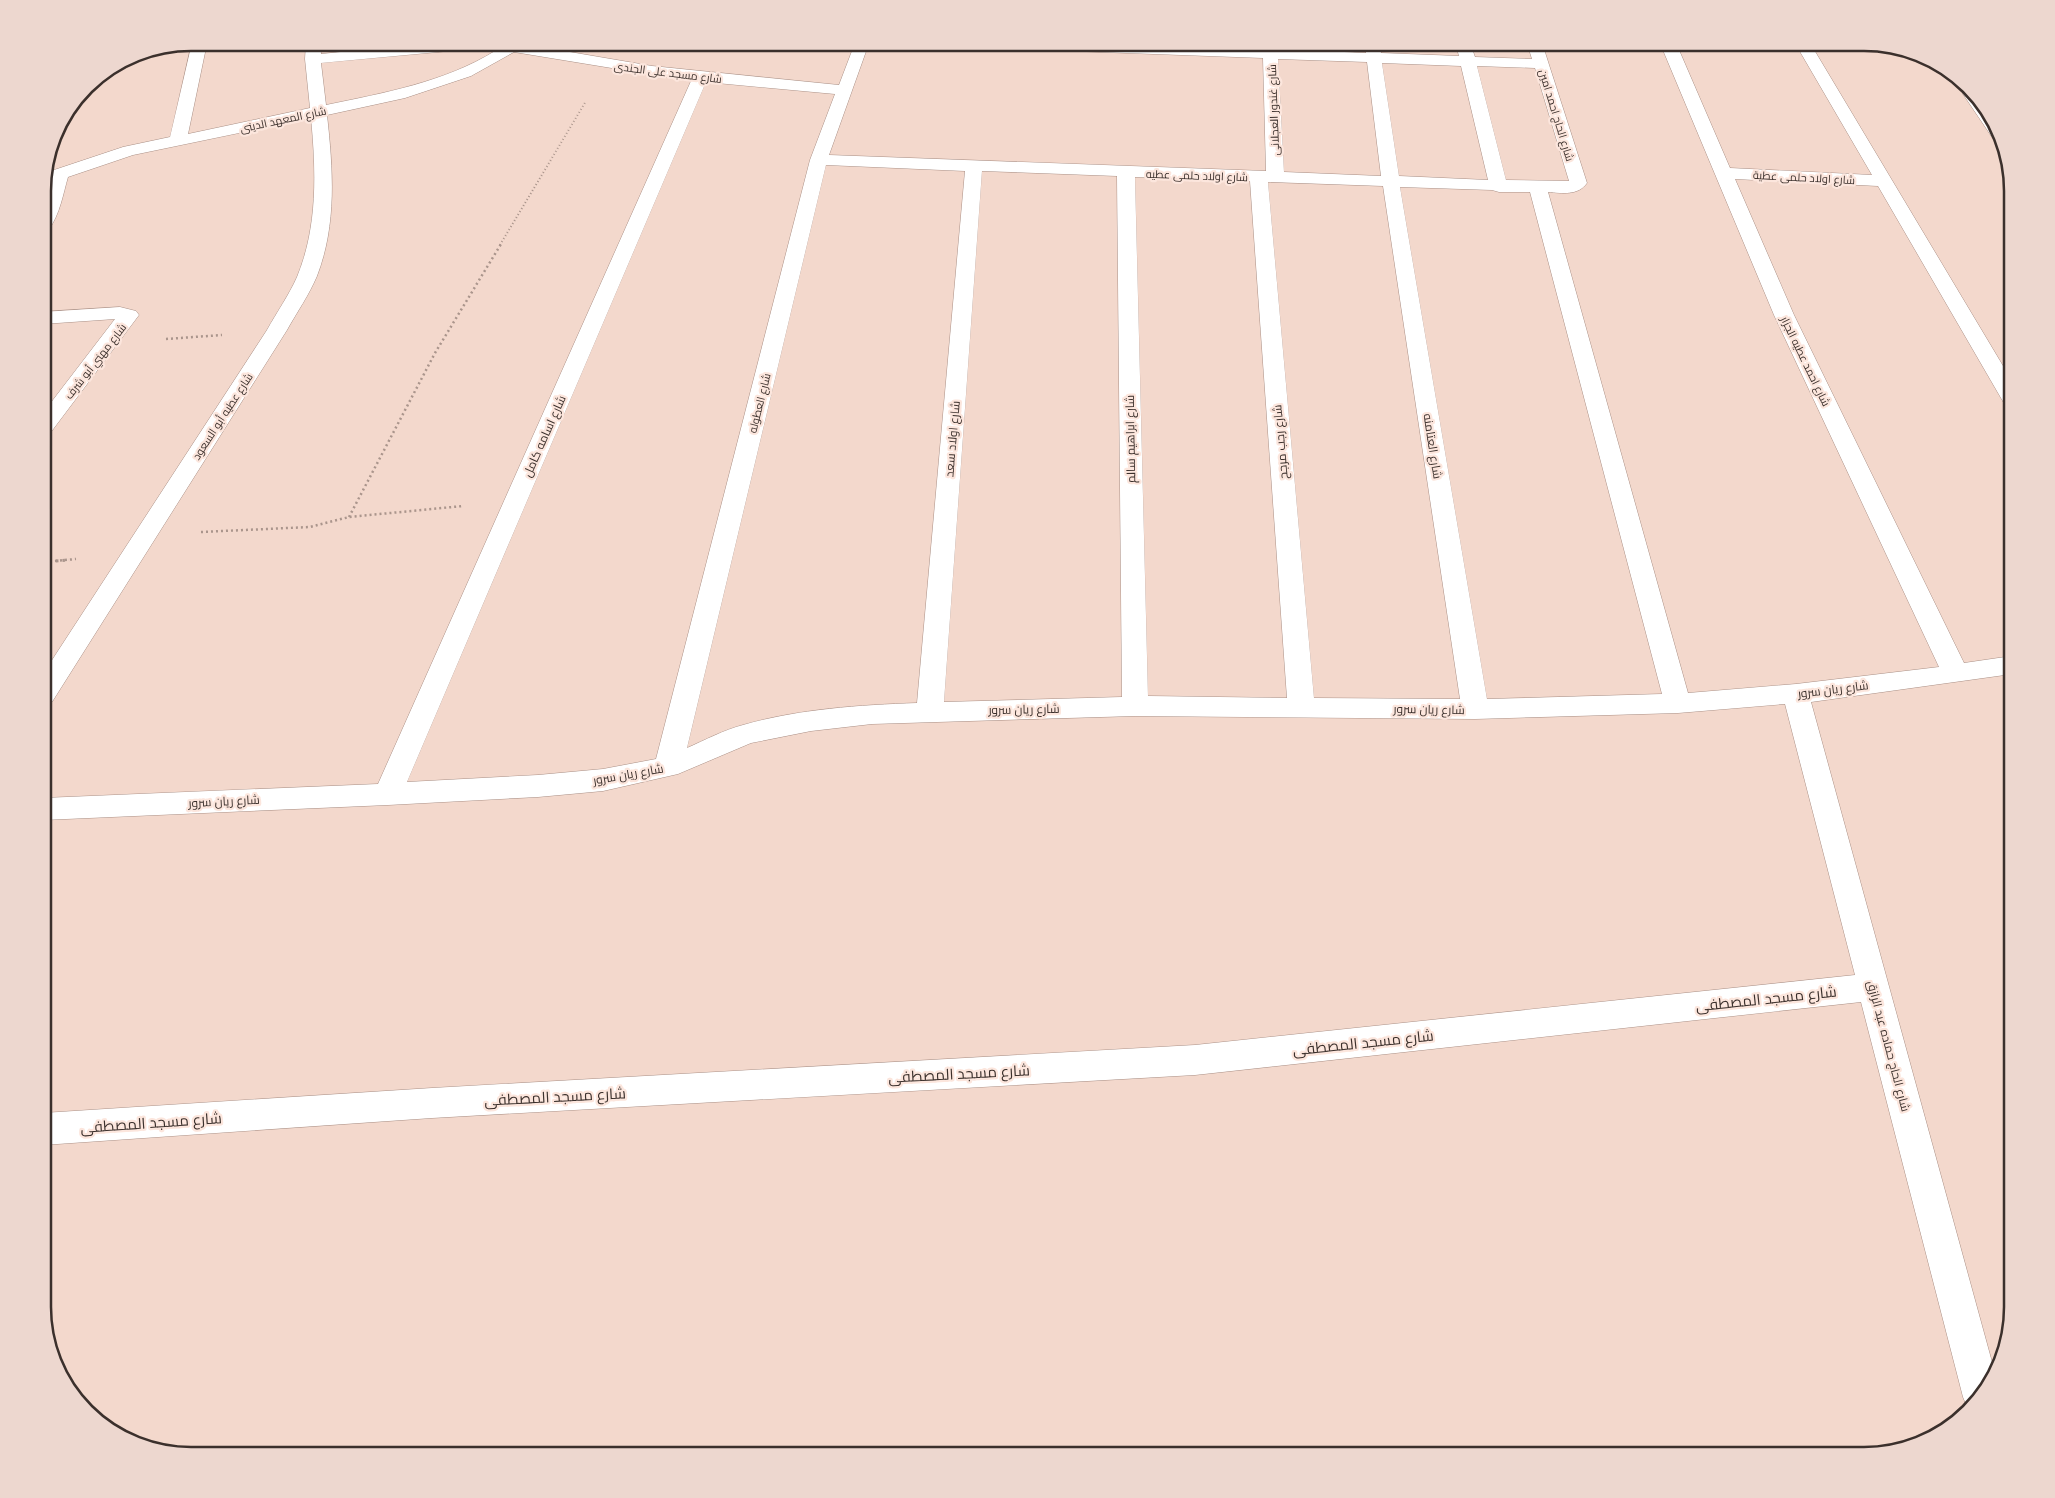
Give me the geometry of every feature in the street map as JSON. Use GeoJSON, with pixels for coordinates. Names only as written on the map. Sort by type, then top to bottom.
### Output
{"type":"FeatureCollection","features":[{"type":"Feature","properties":{"kind":"street","name":"شارع غندور العجلانى"},"geometry":{"type":"LineString","coordinates":[[1267,178],[1270,51]]}},
{"type":"Feature","properties":{"kind":"street","name":"شارع العتامنه"},"geometry":{"type":"LineString","coordinates":[[1373,51],[1391,183],[1475,709]]}},
{"type":"Feature","properties":{"kind":"street"},"geometry":{"type":"LineString","coordinates":[[1384,51],[1468,61],[1541,64]]}},
{"type":"Feature","properties":{"kind":"street"},"geometry":{"type":"LineString","coordinates":[[1466,51],[1499,187]]}},
{"type":"Feature","properties":{"kind":"street","name":"شارع الحاج احمد امين"},"geometry":{"type":"LineString","coordinates":[[1537,51],[1578,183],[1575,186]]}},
{"type":"Feature","properties":{"kind":"street","name":"شارع احمد عطيه الجزار"},"geometry":{"type":"LineString","coordinates":[[1672,51],[1784,315],[1956,674]]}},
{"type":"Feature","properties":{"kind":"street"},"geometry":{"type":"LineString","coordinates":[[1808,51],[2004,384]]}},
{"type":"Feature","properties":{"kind":"street"},"geometry":{"type":"LineString","coordinates":[[178,140],[198,52]]}},
{"type":"Feature","properties":{"kind":"street","name":"شارع عطيه أبو السعود"},"geometry":{"type":"LineString","coordinates":[[52,681],[277,330],[307,276],[320,234],[324,204],[324,164],[313,52]]}},
{"type":"Feature","properties":{"kind":"street","name":"شارع مسجد على الجندى"},"geometry":{"type":"LineString","coordinates":[[313,59],[387,52]]}},
{"type":"Feature","properties":{"kind":"street","name":"شارع المعهد الدينى"},"geometry":{"type":"LineString","coordinates":[[52,177],[129,151],[399,94],[434,84],[482,64],[503,52]]}},
{"type":"Feature","properties":{"kind":"street","name":"شارع مسجد على الجندى"},"geometry":{"type":"LineString","coordinates":[[547,52],[607,64],[700,77],[845,90]]}},
{"type":"Feature","properties":{"kind":"street"},"geometry":{"type":"LineString","coordinates":[[607,64],[615,52]]}},
{"type":"Feature","properties":{"kind":"street","name":"شارع العطوله"},"geometry":{"type":"LineString","coordinates":[[668,767],[819,160],[859,52]]}},
{"type":"Feature","properties":{"kind":"street","name":"شارع اسامه كامل"},"geometry":{"type":"LineString","coordinates":[[388,794],[700,77]]}},
{"type":"Feature","properties":{"kind":"street","name":"شارع اولاد حلمى عطيه"},"geometry":{"type":"LineString","coordinates":[[819,160],[1499,187],[1567,189],[1575,186]]}},
{"type":"Feature","properties":{"kind":"street","name":"شارع اولاد سعد"},"geometry":{"type":"LineString","coordinates":[[930,711],[974,166]]}},
{"type":"Feature","properties":{"kind":"street","name":"شارع ابراهيم سالم"},"geometry":{"type":"LineString","coordinates":[[1126,172],[1135,706]]}},
{"type":"Feature","properties":{"kind":"street","name":"شارع اولاد حلمى عطية"},"geometry":{"type":"LineString","coordinates":[[1722,173],[1885,181]]}},
{"type":"Feature","properties":{"kind":"street","name":"شارع رجب مرجح"},"geometry":{"type":"LineString","coordinates":[[1267,178],[1300,706]]}},
{"type":"Feature","properties":{"kind":"street"},"geometry":{"type":"LineString","coordinates":[[1538,188],[1678,703]]}},
{"type":"Feature","properties":{"kind":"street","name":"شارع مهني أبو شرف"},"geometry":{"type":"LineString","coordinates":[[52,318],[130,315],[52,415]]}},
{"type":"Feature","properties":{"kind":"street","name":"شارع ريان سرور"},"geometry":{"type":"LineString","coordinates":[[52,809],[388,794],[538,786],[603,780],[668,767],[746,734],[811,721],[872,714],[1135,706],[1475,709],[1678,703],[1796,694],[2004,667]]}},
{"type":"Feature","properties":{"kind":"street","name":"شارع الحاج حماده عبد الرازق"},"geometry":{"type":"LineString","coordinates":[[1796,694],[1979,1386]]}},
{"type":"Feature","properties":{"kind":"street","name":"شارع مسجد المصطفى"},"geometry":{"type":"LineString","coordinates":[[52,1128],[432,1103],[1194,1060],[1873,986]]}},
{"type":"Feature","properties":{"kind":"path"},"geometry":{"type":"LineString","coordinates":[[349,517],[434,353],[607,64]]}},
{"type":"Feature","properties":{"kind":"path"},"geometry":{"type":"LineString","coordinates":[[147,533],[282,530],[310,527],[349,517],[516,500]]}}]}
